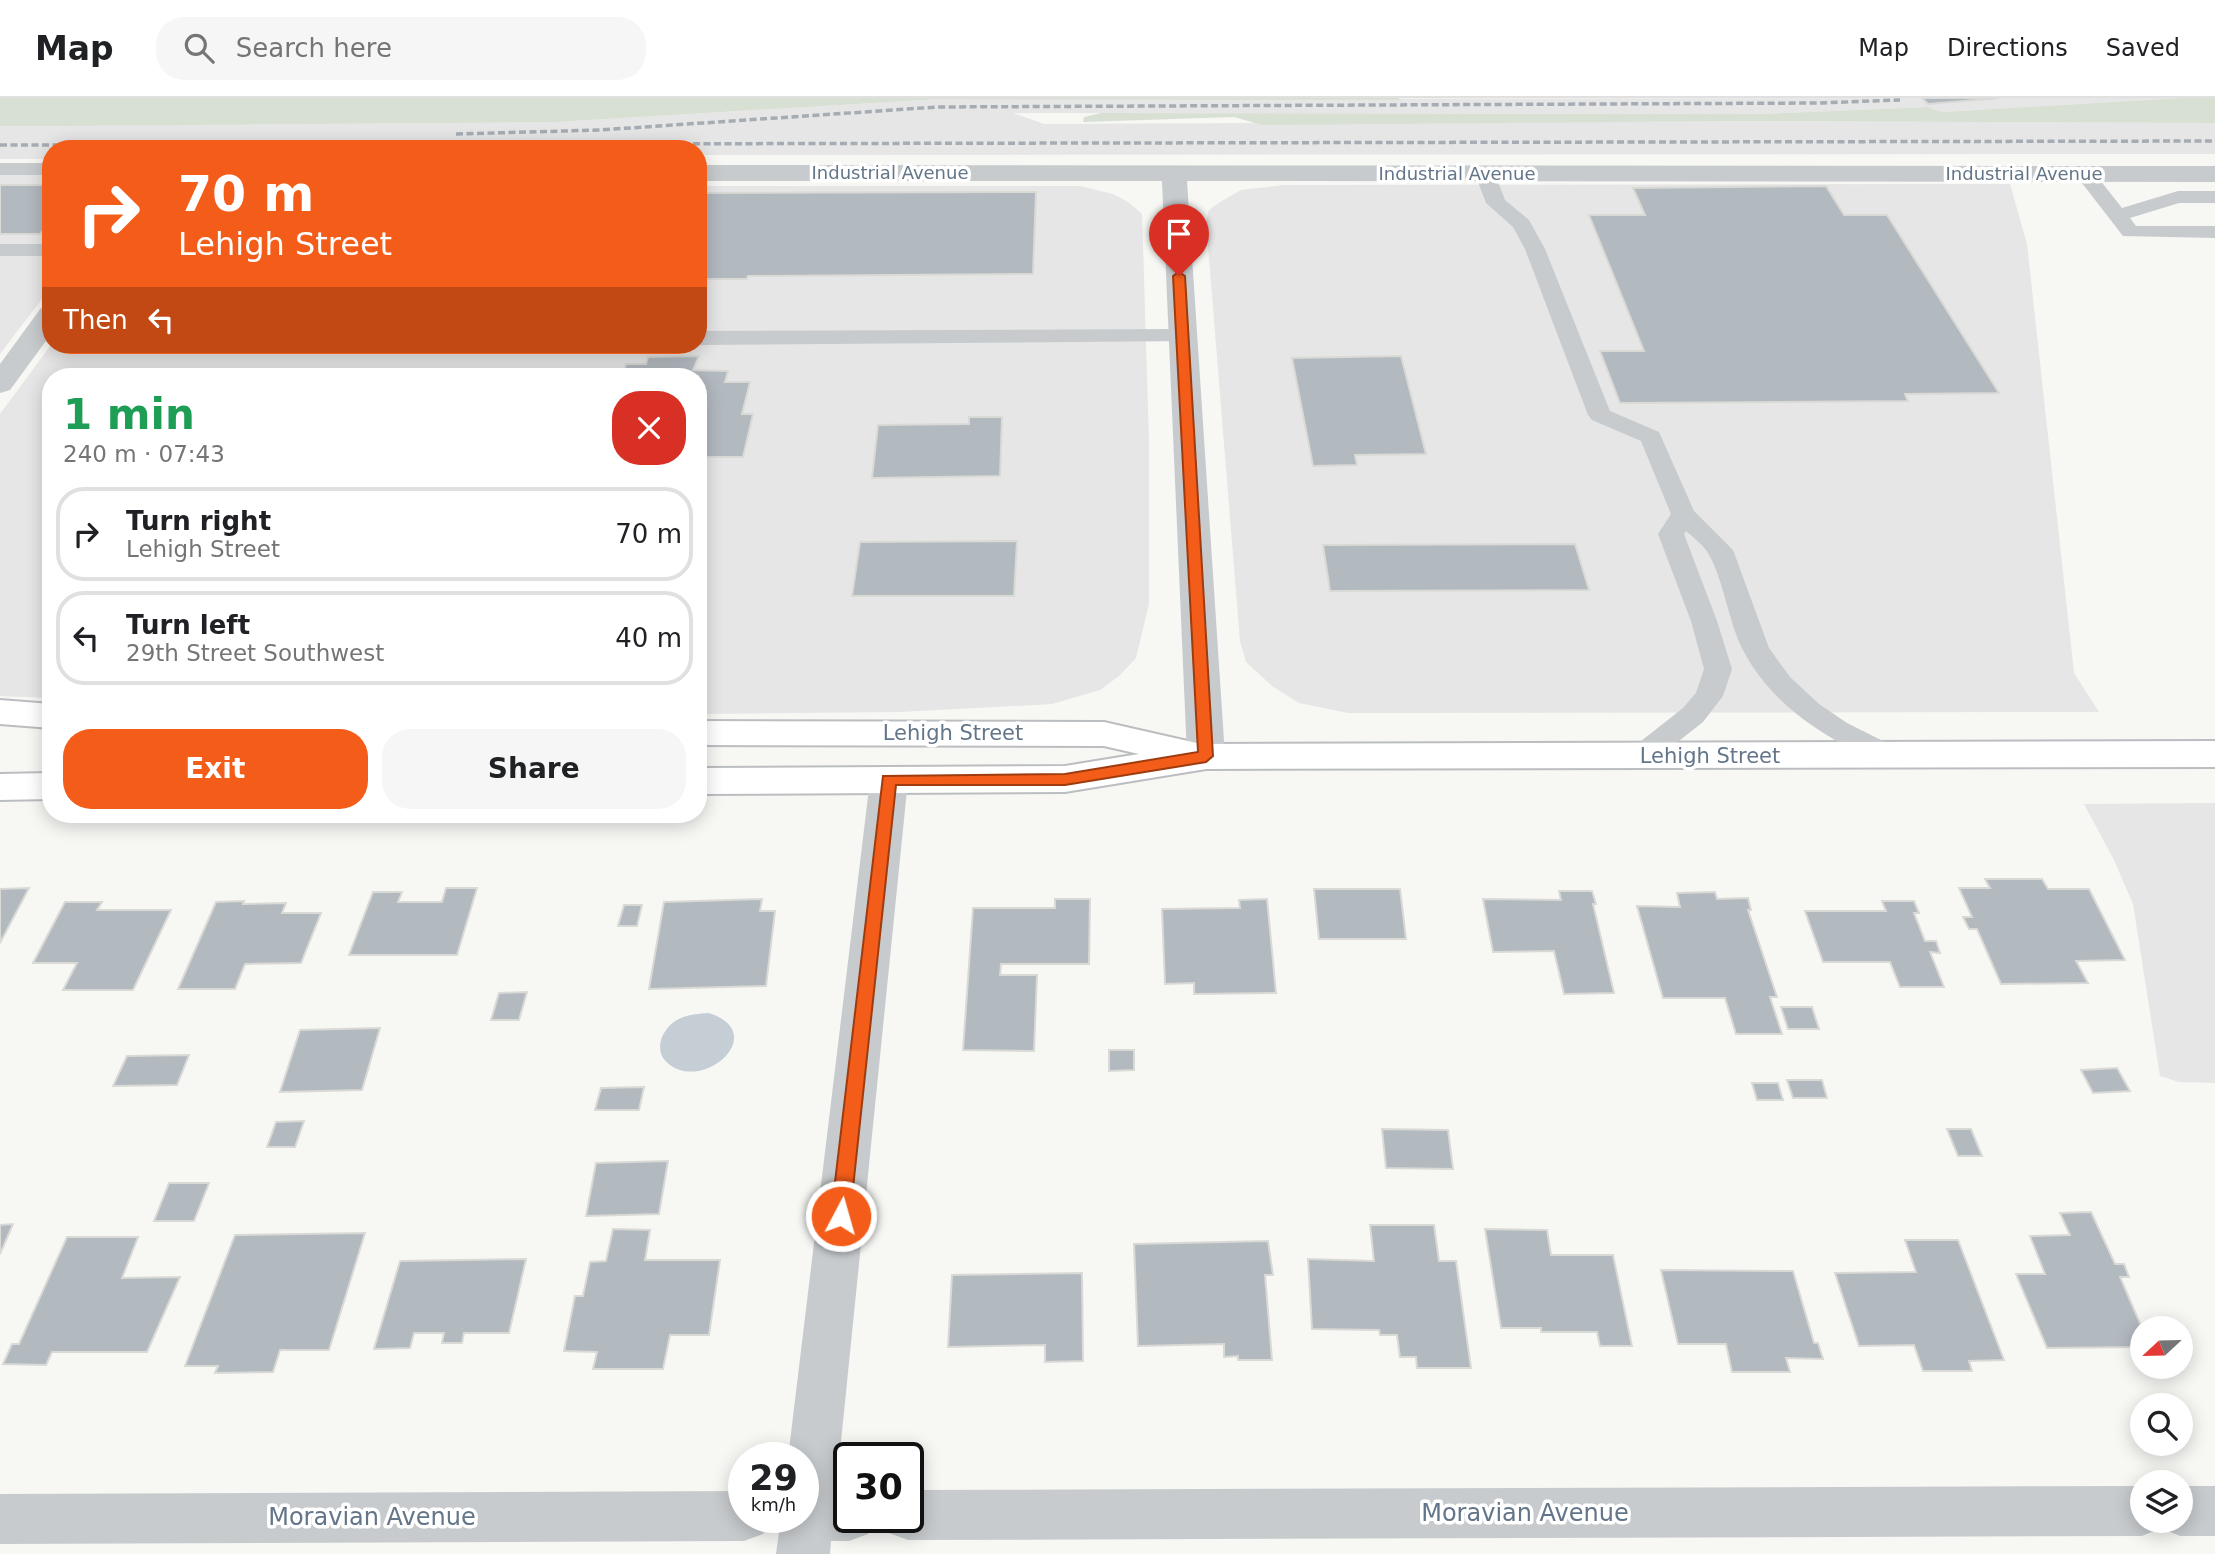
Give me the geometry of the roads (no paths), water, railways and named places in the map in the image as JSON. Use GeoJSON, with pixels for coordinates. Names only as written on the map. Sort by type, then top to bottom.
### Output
{"type":"FeatureCollection","features":[{"type":"Feature","properties":{"kind":"highway"},"geometry":{"type":"LineString","coordinates":[[0,712],[42,715]]}},
{"type":"Feature","properties":{"kind":"highway"},"geometry":{"type":"LineString","coordinates":[[0,733],[42,733]]}},
{"type":"Feature","properties":{"kind":"highway","name":"Lehigh Street"},"geometry":{"type":"LineString","coordinates":[[707,733],[1104,734],[1206,756]]}},
{"type":"Feature","properties":{"kind":"highway","name":"Lehigh Street"},"geometry":{"type":"LineString","coordinates":[[707,781],[1065,779],[1206,756],[2215,754]]}},
{"type":"Feature","properties":{"kind":"highway"},"geometry":{"type":"LineString","coordinates":[[0,787],[42,786]]}},
{"type":"Feature","properties":{"kind":"street","name":"Industrial Avenue"},"geometry":{"type":"LineString","coordinates":[[707,173],[2215,174]]}},
{"type":"Feature","properties":{"kind":"street"},"geometry":{"type":"LineString","coordinates":[[1174,174],[1206,756]]}},
{"type":"Feature","properties":{"kind":"street"},"geometry":{"type":"LineString","coordinates":[[0,384],[41,342]]}},
{"type":"Feature","properties":{"kind":"street"},"geometry":{"type":"LineString","coordinates":[[819,1494],[888,780]]}},
{"type":"Feature","properties":{"kind":"street","name":"Moravian Avenue"},"geometry":{"type":"LineString","coordinates":[[924,1516],[2130,1511]]}},
{"type":"Feature","properties":{"kind":"street"},"geometry":{"type":"LineString","coordinates":[[2193,1511],[2215,1511]]}},
{"type":"Feature","properties":{"kind":"street","name":"Moravian Avenue"},"geometry":{"type":"LineString","coordinates":[[0,1519],[728,1516]]}},
{"type":"Feature","properties":{"kind":"lane"},"geometry":{"type":"LineString","coordinates":[[0,169],[42,169]]}},
{"type":"Feature","properties":{"kind":"lane"},"geometry":{"type":"LineString","coordinates":[[1485,174],[1496,203],[1522,225],[1535,249],[1600,415],[1651,437],[1683,514],[1720,550],[1756,649],[1780,684],[1818,718],[1887,755]]}},
{"type":"Feature","properties":{"kind":"lane"},"geometry":{"type":"LineString","coordinates":[[2085,174],[2130,232],[2215,232]]}},
{"type":"Feature","properties":{"kind":"lane"},"geometry":{"type":"LineString","coordinates":[[2116,216],[2178,197],[2215,197]]}},
{"type":"Feature","properties":{"kind":"lane"},"geometry":{"type":"LineString","coordinates":[[0,250],[42,250]]}},
{"type":"Feature","properties":{"kind":"lane"},"geometry":{"type":"LineString","coordinates":[[707,338],[1182,336]]}},
{"type":"Feature","properties":{"kind":"lane"},"geometry":{"type":"LineString","coordinates":[[1641,756],[1693,715],[1709,696],[1717,669],[1704,621],[1671,534],[1683,514]]}},
{"type":"Feature","properties":{"kind":"railway"},"geometry":{"type":"LineString","coordinates":[[456,134],[600,130],[937,107],[1817,103],[1900,100]]}},
{"type":"Feature","properties":{"kind":"railway"},"geometry":{"type":"LineString","coordinates":[[707,144],[2215,141]]}},
{"type":"Feature","properties":{"kind":"railway"},"geometry":{"type":"LineString","coordinates":[[0,145],[42,145]]}}]}
